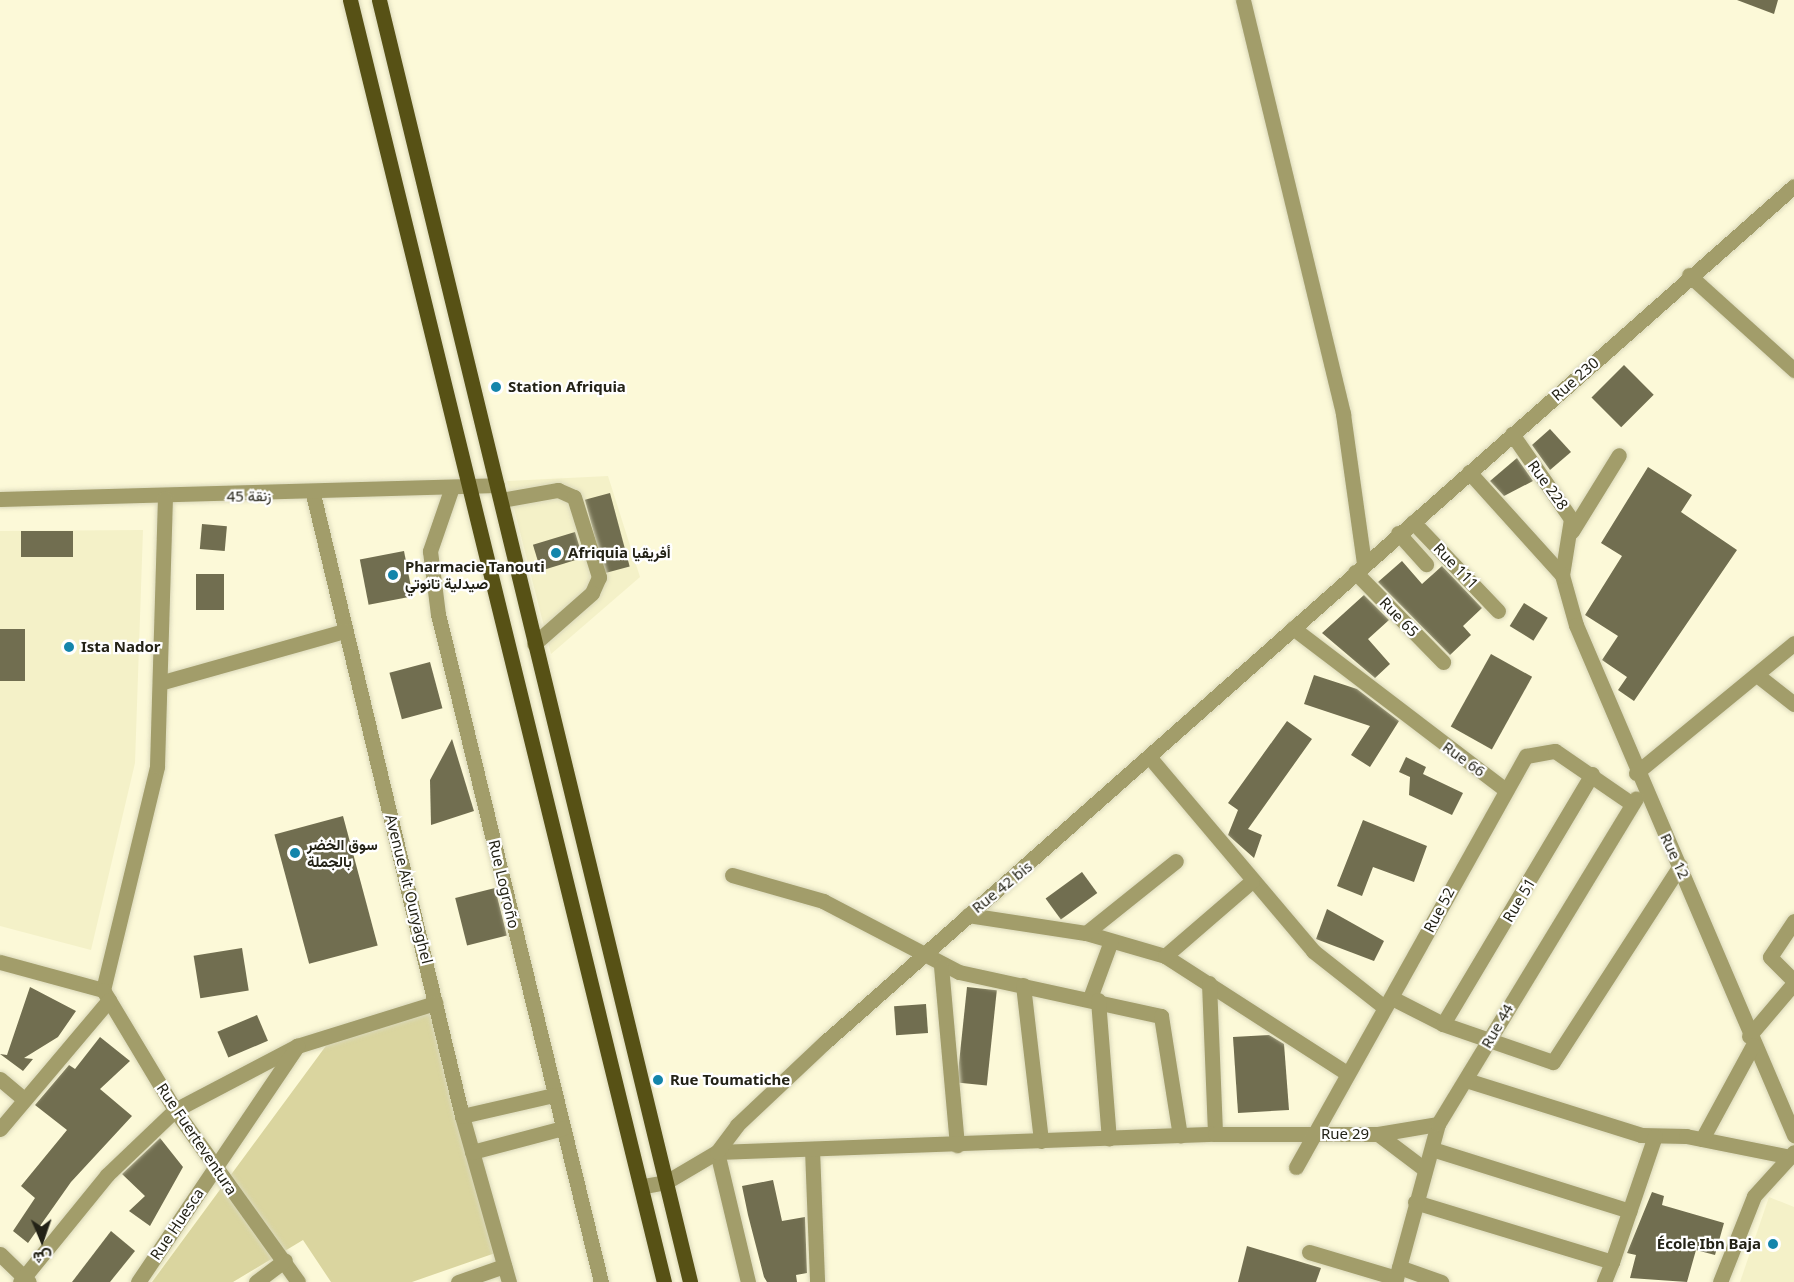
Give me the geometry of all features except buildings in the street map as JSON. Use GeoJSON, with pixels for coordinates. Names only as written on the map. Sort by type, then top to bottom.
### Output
{"type":"FeatureCollection","features":[{"type":"Feature","properties":{"kind":"main road"},"geometry":{"type":"LineString","coordinates":[[350,0],[644,1186],[664,1282]]}},
{"type":"Feature","properties":{"kind":"main road"},"geometry":{"type":"LineString","coordinates":[[379,0],[690,1282]]}},
{"type":"Feature","properties":{"kind":"street"},"geometry":{"type":"LineString","coordinates":[[1243,0],[1343,414],[1360,568]]}},
{"type":"Feature","properties":{"kind":"street","name":"Rue 230"},"geometry":{"type":"LineString","coordinates":[[1360,568],[1689,275],[1794,186]]}},
{"type":"Feature","properties":{"kind":"street"},"geometry":{"type":"LineString","coordinates":[[1689,275],[1794,370]]}},
{"type":"Feature","properties":{"kind":"street","name":"Rue 228"},"geometry":{"type":"LineString","coordinates":[[1512,434],[1566,508],[1572,531]]}},
{"type":"Feature","properties":{"kind":"street"},"geometry":{"type":"LineString","coordinates":[[1562,575],[1572,531],[1619,455]]}},
{"type":"Feature","properties":{"kind":"street"},"geometry":{"type":"LineString","coordinates":[[1469,472],[1562,575]]}},
{"type":"Feature","properties":{"kind":"street","name":"زنقة 45"},"geometry":{"type":"LineString","coordinates":[[0,499],[314,494],[470,486],[499,492],[558,490],[574,496],[599,577],[592,593],[534,644]]}},
{"type":"Feature","properties":{"kind":"street","name":"Rue Logroño"},"geometry":{"type":"LineString","coordinates":[[452,487],[430,551],[438,614],[601,1282]]}},
{"type":"Feature","properties":{"kind":"street","name":"Avenue Ait Ouryaghel"},"geometry":{"type":"LineString","coordinates":[[314,494],[462,1116],[508,1282]]}},
{"type":"Feature","properties":{"kind":"street"},"geometry":{"type":"LineString","coordinates":[[0,1129],[106,995],[147,818],[163,682],[165,498]]}},
{"type":"Feature","properties":{"kind":"street","name":"Rue 111"},"geometry":{"type":"LineString","coordinates":[[1413,522],[1498,611]]}},
{"type":"Feature","properties":{"kind":"street"},"geometry":{"type":"LineString","coordinates":[[1398,533],[1426,564]]}},
{"type":"Feature","properties":{"kind":"street","name":"Rue 42 bis"},"geometry":{"type":"LineString","coordinates":[[644,1186],[666,1182],[717,1152],[754,1107],[968,915],[1151,759],[1360,568]]}},
{"type":"Feature","properties":{"kind":"street","name":"Rue 65"},"geometry":{"type":"LineString","coordinates":[[1360,568],[1443,662]]}},
{"type":"Feature","properties":{"kind":"street","name":"Rue 12"},"geometry":{"type":"LineString","coordinates":[[1562,575],[1576,625],[1636,773],[1680,866],[1751,1041],[1794,1134]]}},
{"type":"Feature","properties":{"kind":"street","name":"Rue 66"},"geometry":{"type":"LineString","coordinates":[[1293,628],[1504,789]]}},
{"type":"Feature","properties":{"kind":"street"},"geometry":{"type":"LineString","coordinates":[[163,682],[345,632]]}},
{"type":"Feature","properties":{"kind":"street"},"geometry":{"type":"LineString","coordinates":[[1636,773],[1794,643]]}},
{"type":"Feature","properties":{"kind":"street"},"geometry":{"type":"LineString","coordinates":[[1757,675],[1794,704]]}},
{"type":"Feature","properties":{"kind":"street"},"geometry":{"type":"LineString","coordinates":[[1504,789],[1526,756],[1540,750],[1555,751],[1592,774],[1632,804]]}},
{"type":"Feature","properties":{"kind":"street"},"geometry":{"type":"LineString","coordinates":[[1151,759],[1313,951],[1388,1002],[1547,1062],[1558,1059],[1680,866]]}},
{"type":"Feature","properties":{"kind":"street","name":"Rue 51"},"geometry":{"type":"LineString","coordinates":[[1443,1024],[1592,774]]}},
{"type":"Feature","properties":{"kind":"street","name":"Rue 44"},"geometry":{"type":"LineString","coordinates":[[1396,1276],[1423,1168],[1432,1149],[1438,1124],[1643,788]]}},
{"type":"Feature","properties":{"kind":"street","name":"Rue 52"},"geometry":{"type":"LineString","coordinates":[[1312,1134],[1370,1026],[1388,1002],[1504,789]]}},
{"type":"Feature","properties":{"kind":"street"},"geometry":{"type":"LineString","coordinates":[[1086,933],[1176,861]]}},
{"type":"Feature","properties":{"kind":"street"},"geometry":{"type":"LineString","coordinates":[[732,875],[823,901],[925,954],[941,966],[1023,985],[1147,1009],[1164,1020],[1180,1136]]}},
{"type":"Feature","properties":{"kind":"street"},"geometry":{"type":"LineString","coordinates":[[1165,956],[1252,881]]}},
{"type":"Feature","properties":{"kind":"street"},"geometry":{"type":"LineString","coordinates":[[968,915],[1086,933],[1165,956],[1345,1072]]}},
{"type":"Feature","properties":{"kind":"street"},"geometry":{"type":"LineString","coordinates":[[1702,1139],[1751,1041],[1794,982],[1770,957],[1794,921]]}},
{"type":"Feature","properties":{"kind":"street"},"geometry":{"type":"LineString","coordinates":[[1109,1139],[1094,999],[1111,941]]}},
{"type":"Feature","properties":{"kind":"street"},"geometry":{"type":"LineString","coordinates":[[0,962],[106,995]]}},
{"type":"Feature","properties":{"kind":"street"},"geometry":{"type":"LineString","coordinates":[[941,966],[957,1144]]}},
{"type":"Feature","properties":{"kind":"street"},"geometry":{"type":"LineString","coordinates":[[1209,983],[1215,1134]]}},
{"type":"Feature","properties":{"kind":"street"},"geometry":{"type":"LineString","coordinates":[[1023,985],[1041,1141]]}},
{"type":"Feature","properties":{"kind":"street","name":"Rue Fuerteventura"},"geometry":{"type":"LineString","coordinates":[[106,995],[175,1110],[285,1260],[298,1282]]}},
{"type":"Feature","properties":{"kind":"street"},"geometry":{"type":"LineString","coordinates":[[0,1254],[24,1281],[107,1175],[175,1110],[297,1046],[435,1003]]}},
{"type":"Feature","properties":{"kind":"street","name":"Rue Huesca"},"geometry":{"type":"LineString","coordinates":[[138,1282],[297,1046]]}},
{"type":"Feature","properties":{"kind":"street"},"geometry":{"type":"LineString","coordinates":[[0,1079],[24,1099]]}},
{"type":"Feature","properties":{"kind":"street"},"geometry":{"type":"LineString","coordinates":[[1466,1080],[1655,1136],[1702,1139],[1790,1154]]}},
{"type":"Feature","properties":{"kind":"street"},"geometry":{"type":"LineString","coordinates":[[462,1116],[554,1095]]}},
{"type":"Feature","properties":{"kind":"street","name":"Rue 29"},"geometry":{"type":"LineString","coordinates":[[1296,1167],[1312,1134],[1378,1134],[1438,1124]]}},
{"type":"Feature","properties":{"kind":"street"},"geometry":{"type":"LineString","coordinates":[[472,1152],[563,1128]]}},
{"type":"Feature","properties":{"kind":"street"},"geometry":{"type":"LineString","coordinates":[[748,1282],[717,1152],[1215,1134],[1312,1134]]}},
{"type":"Feature","properties":{"kind":"street","name":"Rue 29"},"geometry":{"type":"LineString","coordinates":[[1378,1134],[1423,1168]]}},
{"type":"Feature","properties":{"kind":"street"},"geometry":{"type":"LineString","coordinates":[[1604,1282],[1655,1136]]}},
{"type":"Feature","properties":{"kind":"street"},"geometry":{"type":"LineString","coordinates":[[812,1149],[817,1282]]}},
{"type":"Feature","properties":{"kind":"street"},"geometry":{"type":"LineString","coordinates":[[1432,1149],[1630,1211]]}},
{"type":"Feature","properties":{"kind":"street"},"geometry":{"type":"LineString","coordinates":[[1720,1282],[1754,1196],[1790,1154]]}},
{"type":"Feature","properties":{"kind":"street"},"geometry":{"type":"LineString","coordinates":[[1415,1202],[1612,1262]]}},
{"type":"Feature","properties":{"kind":"street"},"geometry":{"type":"LineString","coordinates":[[1309,1252],[1396,1276],[1441,1282]]}},
{"type":"Feature","properties":{"kind":"street"},"geometry":{"type":"LineString","coordinates":[[256,1282],[285,1260]]}},
{"type":"Feature","properties":{"kind":"street"},"geometry":{"type":"LineString","coordinates":[[458,1282],[504,1266]]}},
{"type":"Feature","properties":{"kind":"shaded area"},"geometry":{"type":"Polygon","coordinates":[[[608,476],[640,577],[551,654],[507,481],[608,476]]]}},
{"type":"Feature","properties":{"kind":"shaded area","name":"Ista Nador"},"geometry":{"type":"Polygon","coordinates":[[[143,530],[135,763],[91,950],[0,926],[0,531],[143,530]]]}},
{"type":"Feature","properties":{"kind":"shaded area"},"geometry":{"type":"Polygon","coordinates":[[[439,1005],[501,1251],[412,1282],[331,1282],[303,1240],[233,1282],[152,1282],[331,1039],[439,1005]]]}},
{"type":"Feature","properties":{"kind":"shaded area","name":"École Ibn Baja"},"geometry":{"type":"Polygon","coordinates":[[[1769,1197],[1794,1207],[1794,1282],[1740,1282],[1769,1197]]]}},
{"type":"Feature","properties":{"kind":"place","name":"Station Afriquia"},"geometry":{"type":"Point","coordinates":[496,387]}},
{"type":"Feature","properties":{"kind":"place","name":"Afriquia أفريقيا"},"geometry":{"type":"Point","coordinates":[556,553]}},
{"type":"Feature","properties":{"kind":"place","name":"Pharmacie Tanouti صيدلية تانوتي"},"geometry":{"type":"Point","coordinates":[393,575]}},
{"type":"Feature","properties":{"kind":"place","name":"Ista Nador"},"geometry":{"type":"Point","coordinates":[69,647]}},
{"type":"Feature","properties":{"kind":"place","name":"سوق الخضر بالجملة"},"geometry":{"type":"Point","coordinates":[295,853]}},
{"type":"Feature","properties":{"kind":"place","name":"Rue Toumatiche"},"geometry":{"type":"Point","coordinates":[658,1080]}},
{"type":"Feature","properties":{"kind":"place","name":"École Ibn Baja"},"geometry":{"type":"Point","coordinates":[1773,1244]}}]}
